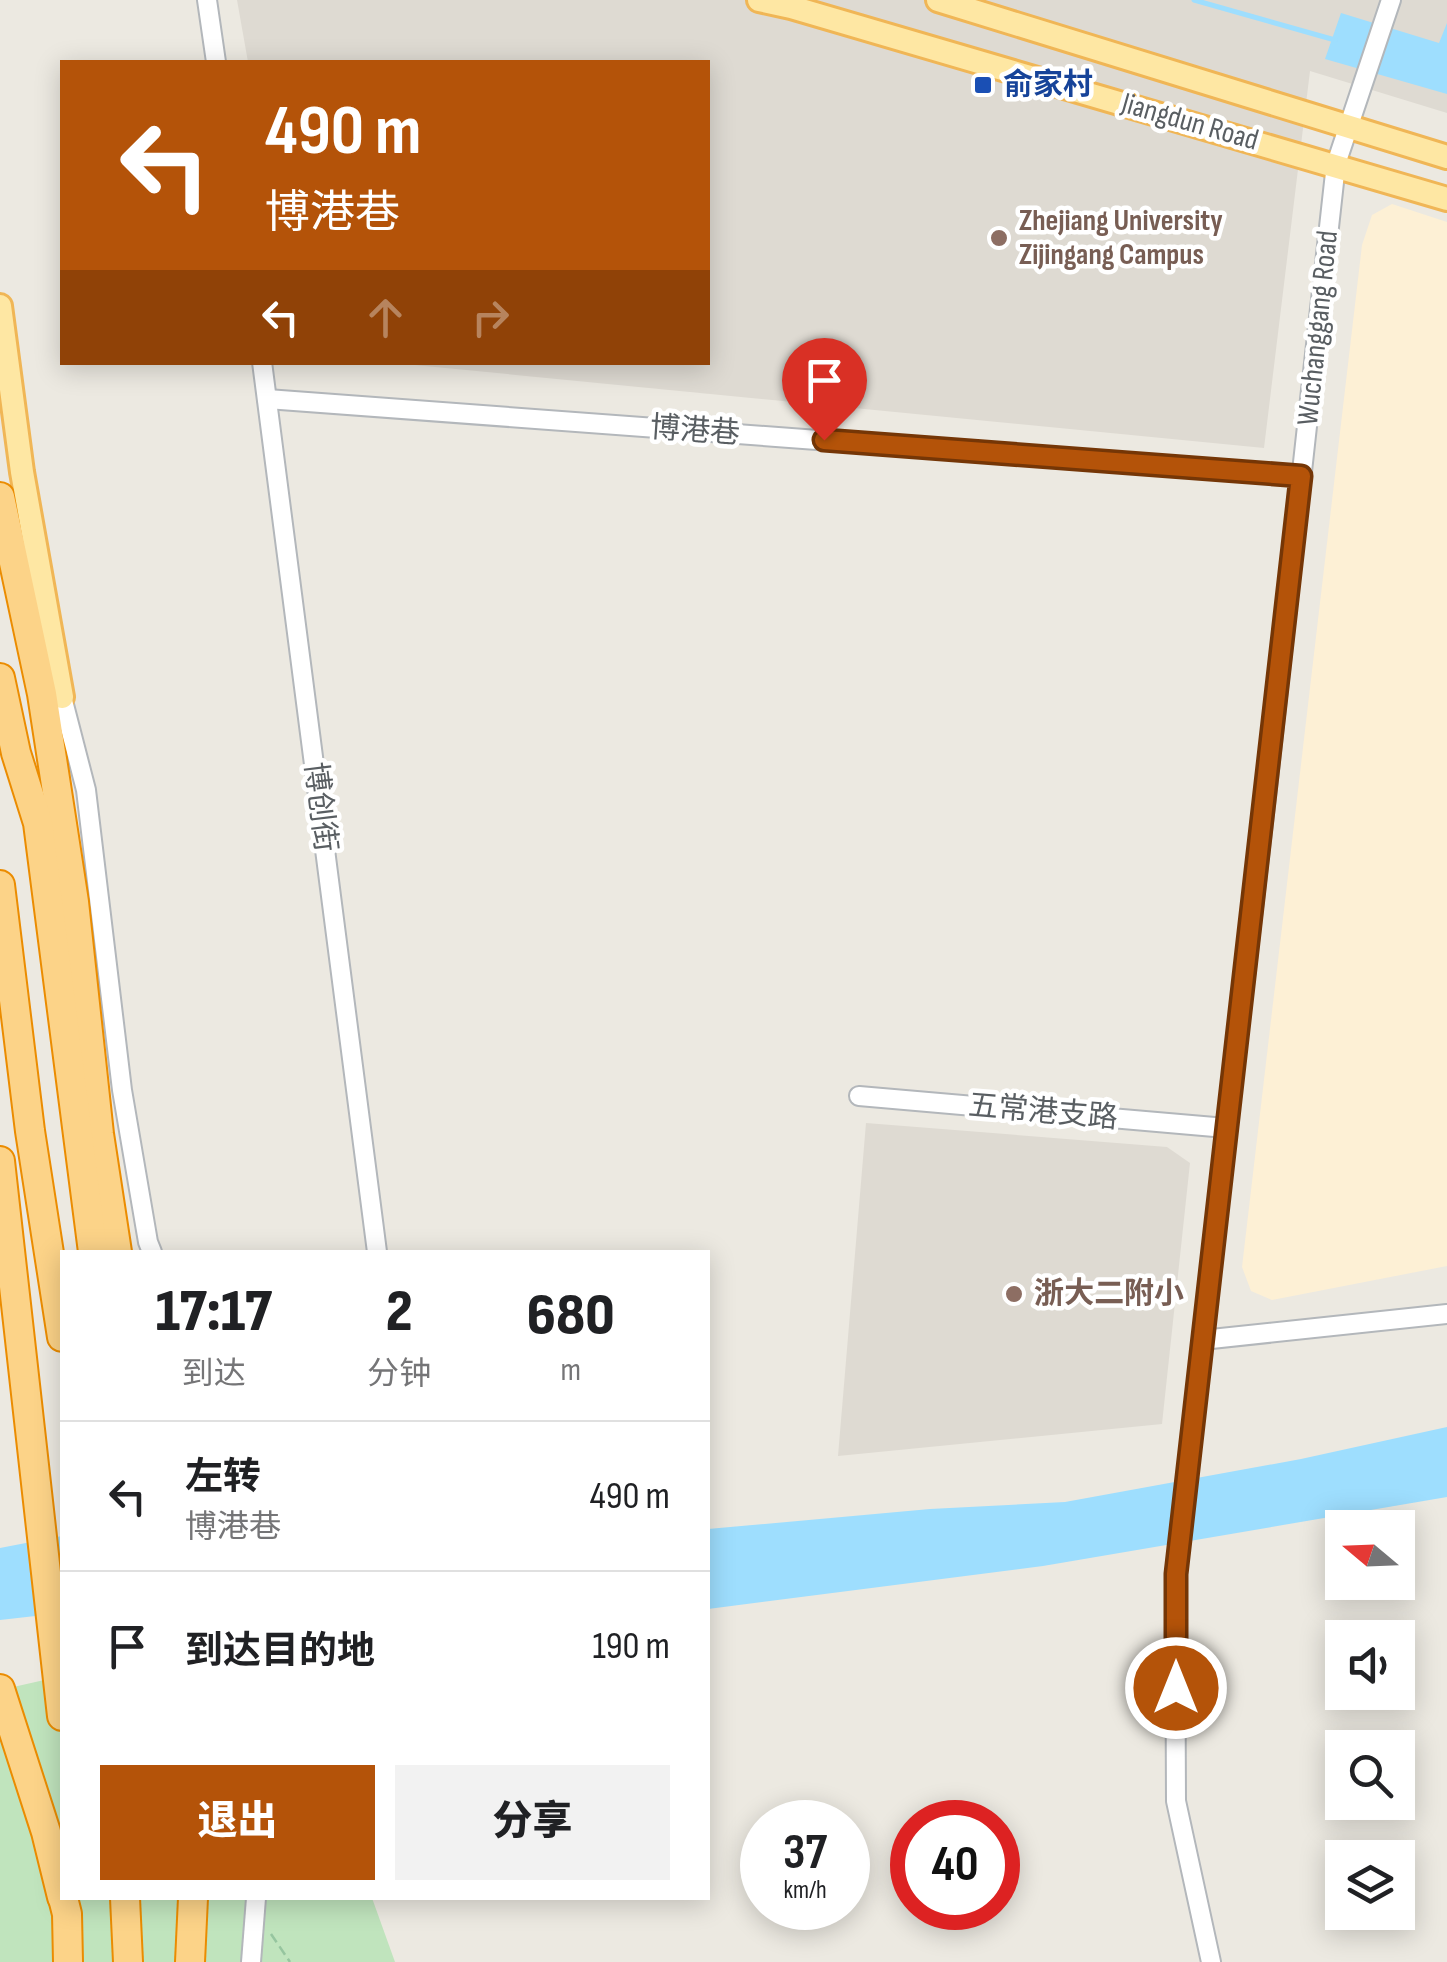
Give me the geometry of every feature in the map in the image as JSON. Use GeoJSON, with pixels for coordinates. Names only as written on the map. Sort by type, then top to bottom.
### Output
{"type":"FeatureCollection","features":[{"type":"Feature","properties":{"kind":"highway"},"geometry":{"type":"LineString","coordinates":[[0,497],[42,694],[74,902],[117,1250]]}},
{"type":"Feature","properties":{"kind":"highway"},"geometry":{"type":"LineString","coordinates":[[0,678],[16,753],[38,823],[93,1250]]}},
{"type":"Feature","properties":{"kind":"highway"},"geometry":{"type":"LineString","coordinates":[[62,697],[74,902]]}},
{"type":"Feature","properties":{"kind":"highway"},"geometry":{"type":"LineString","coordinates":[[0,885],[30,1131],[60,1324]]}},
{"type":"Feature","properties":{"kind":"highway"},"geometry":{"type":"LineString","coordinates":[[0,1161],[60,1696]]}},
{"type":"Feature","properties":{"kind":"highway"},"geometry":{"type":"LineString","coordinates":[[0,1325],[8,1355],[34,1557],[50,1598]]}},
{"type":"Feature","properties":{"kind":"highway"},"geometry":{"type":"LineString","coordinates":[[0,1690],[60,1877]]}},
{"type":"Feature","properties":{"kind":"highway"},"geometry":{"type":"LineString","coordinates":[[124,1900],[128,1962]]}},
{"type":"Feature","properties":{"kind":"highway"},"geometry":{"type":"LineString","coordinates":[[64,1962],[68,1902]]}},
{"type":"Feature","properties":{"kind":"highway"},"geometry":{"type":"LineString","coordinates":[[68,1902],[84,1962]]}},
{"type":"Feature","properties":{"kind":"highway"},"geometry":{"type":"LineString","coordinates":[[190,1962],[193,1910]]}},
{"type":"Feature","properties":{"kind":"highway"},"geometry":{"type":"LineString","coordinates":[[193,1910],[199,1962]]}},
{"type":"Feature","properties":{"kind":"main road","name":"Jiangdun Road"},"geometry":{"type":"LineString","coordinates":[[759,0],[1447,199]]}},
{"type":"Feature","properties":{"kind":"main road","name":"Jiangdun Road"},"geometry":{"type":"LineString","coordinates":[[938,0],[1447,157]]}},
{"type":"Feature","properties":{"kind":"main road"},"geometry":{"type":"LineString","coordinates":[[0,306],[22,472],[62,697]]}},
{"type":"Feature","properties":{"kind":"street"},"geometry":{"type":"LineString","coordinates":[[207,0],[216,60]]}},
{"type":"Feature","properties":{"kind":"street","name":"Wuchanggang Road"},"geometry":{"type":"LineString","coordinates":[[1211,1962],[1176,1802],[1176,1574],[1336,164],[1391,0]]}},
{"type":"Feature","properties":{"kind":"street","name":"博创街"},"geometry":{"type":"LineString","coordinates":[[262,365],[377,1250]]}},
{"type":"Feature","properties":{"kind":"street","name":"博港巷"},"geometry":{"type":"LineString","coordinates":[[267,399],[1301,476]]}},
{"type":"Feature","properties":{"kind":"street"},"geometry":{"type":"LineString","coordinates":[[62,697],[86,790],[122,1090],[151,1250]]}},
{"type":"Feature","properties":{"kind":"street","name":"五常港支路"},"geometry":{"type":"LineString","coordinates":[[859,1096],[1226,1128]]}},
{"type":"Feature","properties":{"kind":"street"},"geometry":{"type":"LineString","coordinates":[[1202,1340],[1447,1314]]}},
{"type":"Feature","properties":{"kind":"street"},"geometry":{"type":"LineString","coordinates":[[250,1962],[256,1900]]}},
{"type":"Feature","properties":{"kind":"shaded area","name":"Zhejiang University Zijingang Campus"},"geometry":{"type":"Polygon","coordinates":[[[237,0],[1447,0],[1447,113],[1310,71],[1264,448],[414,365],[710,365],[710,60],[248,60],[237,0]]]}},
{"type":"Feature","properties":{"kind":"shaded area"},"geometry":{"type":"Polygon","coordinates":[[[1392,204],[1447,222],[1447,1266],[1272,1300],[1251,1291],[1242,1267],[1362,245],[1372,215],[1392,204]]]}},
{"type":"Feature","properties":{"kind":"shaded area","name":"浙大二附小"},"geometry":{"type":"Polygon","coordinates":[[[866,1123],[1167,1147],[1190,1163],[1162,1424],[838,1456],[866,1123]]]}},
{"type":"Feature","properties":{"kind":"green space"},"geometry":{"type":"Polygon","coordinates":[[[60,1676],[60,1900],[373,1900],[395,1962],[0,1962],[0,1690],[60,1676]]]}},
{"type":"Feature","properties":{"kind":"water"},"geometry":{"type":"Polygon","coordinates":[[[1341,13],[1439,43],[1447,23],[1447,94],[1325,59],[1341,13]]]}},
{"type":"Feature","properties":{"kind":"water"},"geometry":{"type":"Polygon","coordinates":[[[1447,1427],[1447,1497],[1371,1510],[1325,1510],[1325,1518],[1043,1566],[710,1609],[710,1529],[930,1509],[1065,1502],[1301,1459],[1447,1427]]]}},
{"type":"Feature","properties":{"kind":"water"},"geometry":{"type":"Polygon","coordinates":[[[60,1536],[60,1613],[0,1620],[0,1548],[60,1536]]]}},
{"type":"Feature","properties":{"kind":"waterway"},"geometry":{"type":"LineString","coordinates":[[1194,0],[1335,40]]}},
{"type":"Feature","properties":{"kind":"place","name":"俞家村"},"geometry":{"type":"Point","coordinates":[983,85]}},
{"type":"Feature","properties":{"kind":"place","name":"Zhejiang University Zijingang Campus"},"geometry":{"type":"Point","coordinates":[999,238]}},
{"type":"Feature","properties":{"kind":"place","name":"浙大二附小"},"geometry":{"type":"Point","coordinates":[1014,1294]}},
{"type":"Feature","properties":{"kind":"route"},"geometry":{"type":"LineString","coordinates":[[824,440],[1301,476],[1176,1574],[1176,1688]]}}]}
